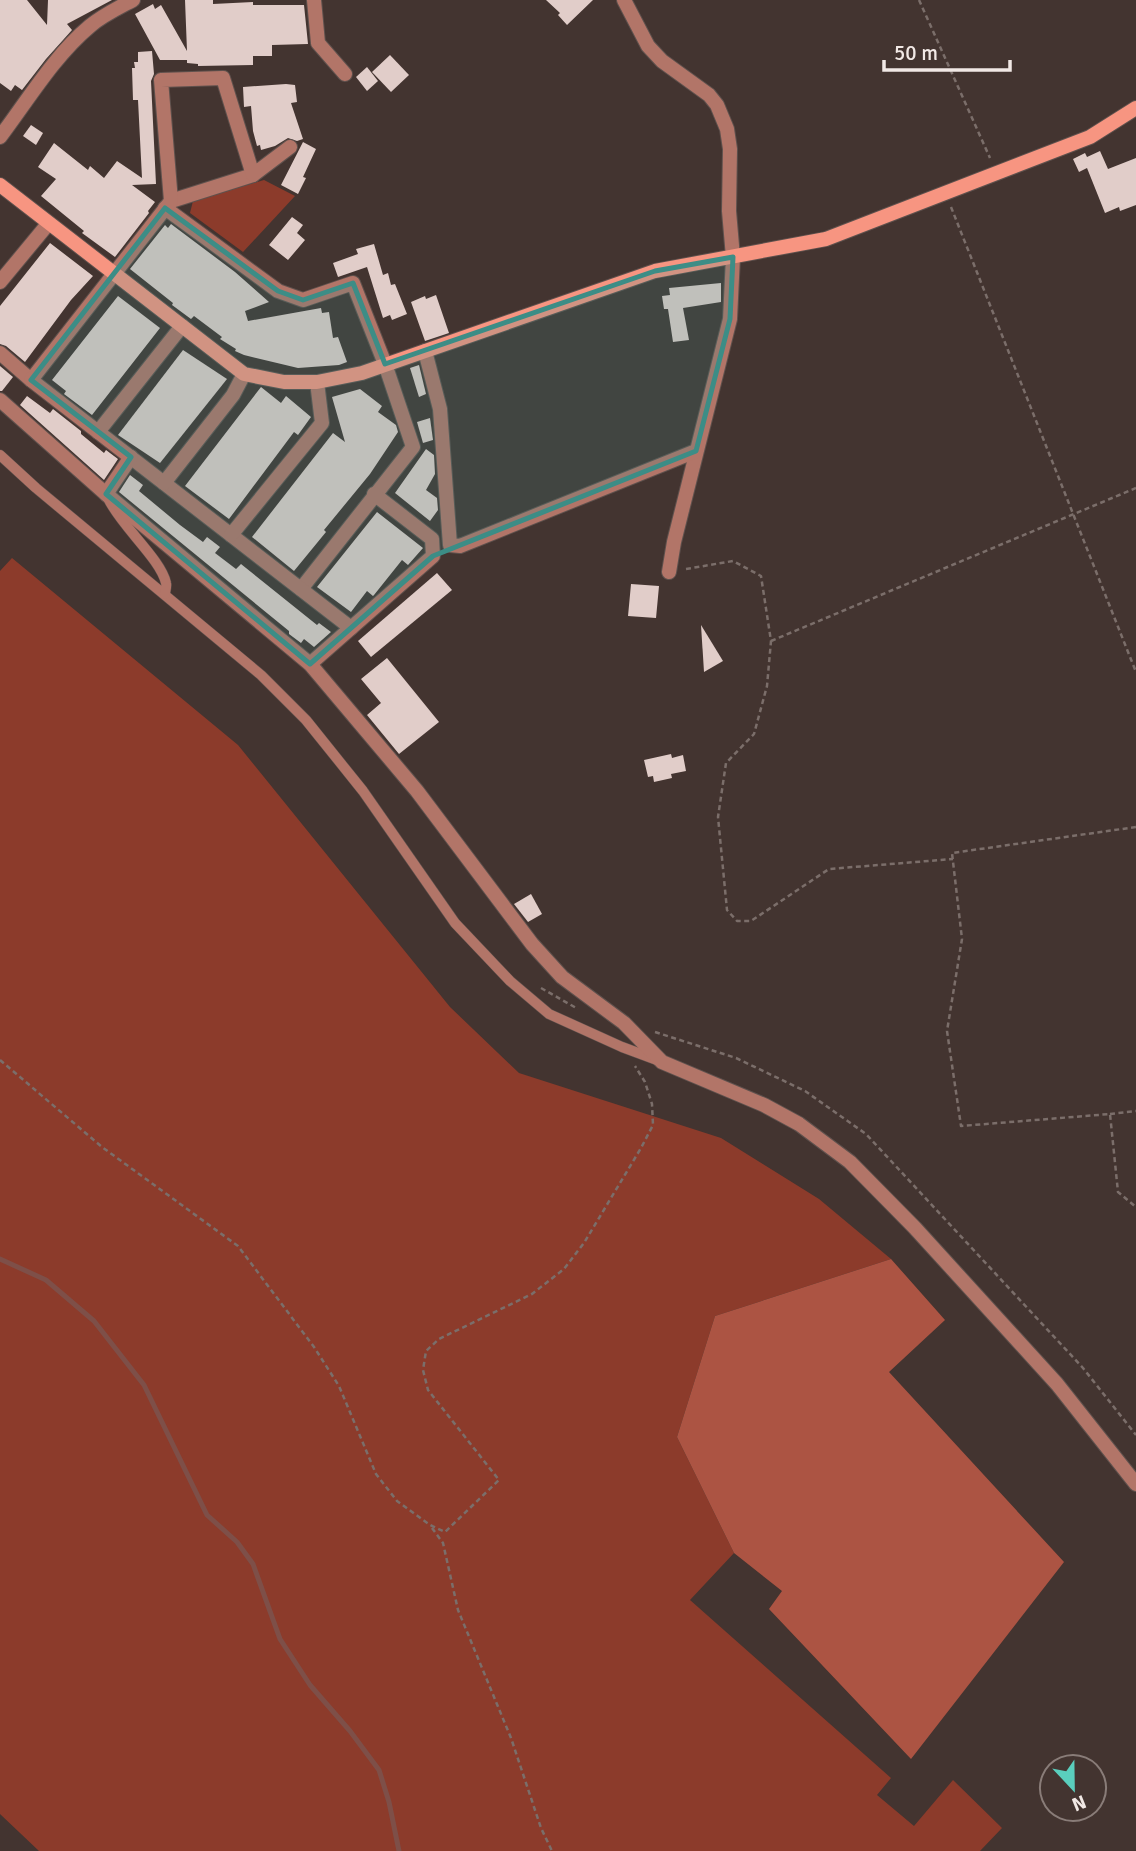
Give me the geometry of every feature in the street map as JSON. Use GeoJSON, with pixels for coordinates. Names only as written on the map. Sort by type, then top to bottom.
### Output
{"type":"FeatureCollection","features":[{"type":"Feature","properties":{"kind":"street"},"geometry":{"type":"LineString","coordinates":[[0,137],[79,36],[105,15],[132,0]]}},
{"type":"Feature","properties":{"kind":"street"},"geometry":{"type":"LineString","coordinates":[[314,0],[318,43],[345,74]]}},
{"type":"Feature","properties":{"kind":"street"},"geometry":{"type":"LineString","coordinates":[[624,0],[648,46],[662,61],[709,95],[723,117],[730,149],[729,211],[733,257],[730,319],[696,451],[669,572]]}},
{"type":"Feature","properties":{"kind":"street"},"geometry":{"type":"LineString","coordinates":[[253,175],[223,78],[161,80],[168,205],[278,291],[303,300],[353,283],[385,364],[413,447],[301,589]]}},
{"type":"Feature","properties":{"kind":"street"},"geometry":{"type":"LineString","coordinates":[[0,185],[244,374],[284,382],[317,382],[362,373],[655,271],[826,239],[1090,137],[1136,108]]}},
{"type":"Feature","properties":{"kind":"street"},"geometry":{"type":"LineString","coordinates":[[31,380],[168,205],[253,175],[290,147]]}},
{"type":"Feature","properties":{"kind":"street"},"geometry":{"type":"LineString","coordinates":[[0,282],[48,223]]}},
{"type":"Feature","properties":{"kind":"street"},"geometry":{"type":"LineString","coordinates":[[98,432],[182,326]]}},
{"type":"Feature","properties":{"kind":"street"},"geometry":{"type":"LineString","coordinates":[[425,351],[440,408],[450,545]]}},
{"type":"Feature","properties":{"kind":"street"},"geometry":{"type":"LineString","coordinates":[[0,353],[31,380],[351,628]]}},
{"type":"Feature","properties":{"kind":"street"},"geometry":{"type":"LineString","coordinates":[[164,483],[233,395],[244,374]]}},
{"type":"Feature","properties":{"kind":"street"},"geometry":{"type":"LineString","coordinates":[[231,535],[321,423],[317,382]]}},
{"type":"Feature","properties":{"kind":"street"},"geometry":{"type":"LineString","coordinates":[[0,400],[106,494],[310,664],[416,791],[532,944],[562,977],[624,1023],[662,1062],[776,1111],[799,1124],[850,1162],[915,1228],[1057,1384],[1136,1483]]}},
{"type":"Feature","properties":{"kind":"street"},"geometry":{"type":"LineString","coordinates":[[310,664],[433,556],[450,545],[460,546],[696,451]]}},
{"type":"Feature","properties":{"kind":"street"},"geometry":{"type":"LineString","coordinates":[[106,494],[131,457]]}},
{"type":"Feature","properties":{"kind":"street"},"geometry":{"type":"LineString","coordinates":[[374,494],[432,539],[433,556]]}},
{"type":"Feature","properties":{"kind":"lane"},"geometry":{"type":"LineString","coordinates":[[0,455],[261,675],[306,720],[363,791],[455,923],[510,981],[549,1014],[662,1062]]}},
{"type":"Feature","properties":{"kind":"lane"},"geometry":{"type":"LineString","coordinates":[[106,494],[114,511],[159,568],[167,584],[165,594]]}},
{"type":"Feature","properties":{"kind":"path"},"geometry":{"type":"LineString","coordinates":[[919,0],[997,174]]}},
{"type":"Feature","properties":{"kind":"path"},"geometry":{"type":"LineString","coordinates":[[946,194],[1136,672]]}},
{"type":"Feature","properties":{"kind":"path"},"geometry":{"type":"LineString","coordinates":[[771,641],[1136,488]]}},
{"type":"Feature","properties":{"kind":"path"},"geometry":{"type":"LineString","coordinates":[[669,572],[733,561],[761,576],[771,641],[767,686],[754,734],[726,763],[718,817],[727,910],[737,921],[751,921],[829,869],[953,859]]}},
{"type":"Feature","properties":{"kind":"path"},"geometry":{"type":"LineString","coordinates":[[1136,827],[952,853],[962,940],[947,1031],[961,1126],[1136,1111]]}},
{"type":"Feature","properties":{"kind":"path"},"geometry":{"type":"LineString","coordinates":[[0,1060],[102,1147],[238,1246],[314,1347],[339,1386],[376,1474],[397,1501],[430,1525],[446,1532],[499,1480],[428,1390],[423,1370],[426,1352],[439,1339],[532,1294],[564,1269],[584,1242],[653,1125],[652,1104],[645,1082],[622,1047]]}},
{"type":"Feature","properties":{"kind":"path"},"geometry":{"type":"LineString","coordinates":[[1110,1114],[1118,1192],[1136,1207]]}},
{"type":"Feature","properties":{"kind":"path"},"geometry":{"type":"LineString","coordinates":[[430,1525],[443,1543],[458,1610],[511,1738],[541,1828],[552,1851]]}},
{"type":"Feature","properties":{"kind":"highlighted area"},"geometry":{"type":"Polygon","coordinates":[[[165,208],[278,291],[303,300],[353,283],[385,364],[655,271],[733,257],[730,319],[696,451],[433,556],[310,664],[106,494],[131,457],[31,380],[165,208]]]}},
{"type":"Feature","properties":{"kind":"shaded area"},"geometry":{"type":"Polygon","coordinates":[[[264,180],[295,196],[243,252],[190,213],[193,201],[264,180]]]}},
{"type":"Feature","properties":{"kind":"shaded area"},"geometry":{"type":"Polygon","coordinates":[[[12,558],[238,745],[450,1007],[519,1073],[721,1138],[819,1199],[891,1259],[715,1316],[677,1437],[734,1553],[690,1600],[891,1778],[877,1795],[914,1826],[953,1780],[1002,1828],[980,1851],[39,1851],[0,1814],[0,571],[12,558]]]}},
{"type":"Feature","properties":{"kind":"shaded area"},"geometry":{"type":"Polygon","coordinates":[[[891,1259],[945,1320],[889,1372],[1064,1562],[911,1759],[769,1609],[782,1591],[734,1553],[677,1437],[715,1316],[891,1259]]]}},
{"type":"Feature","properties":{"kind":"building"},"geometry":{"type":"Polygon","coordinates":[[[0,0],[27,0],[47,25],[48,0],[112,0],[67,24],[72,30],[22,90],[15,85],[11,91],[0,83],[0,0]]]}},
{"type":"Feature","properties":{"kind":"building"},"geometry":{"type":"Polygon","coordinates":[[[185,0],[213,0],[213,4],[253,2],[253,5],[304,5],[308,44],[272,45],[272,56],[253,56],[253,65],[198,66],[187,63],[187,60],[160,60],[135,14],[153,4],[155,9],[161,5],[187,51],[185,0]]]}},
{"type":"Feature","properties":{"kind":"building"},"geometry":{"type":"Polygon","coordinates":[[[546,0],[593,0],[567,25],[558,15],[560,13],[546,0]]]}},
{"type":"Feature","properties":{"kind":"building"},"geometry":{"type":"Polygon","coordinates":[[[152,51],[156,184],[132,185],[155,202],[115,257],[82,233],[84,231],[41,196],[56,179],[38,167],[54,143],[88,170],[90,166],[104,178],[117,161],[142,178],[138,100],[133,100],[132,68],[135,68],[134,62],[138,62],[138,52],[152,51]]]}},
{"type":"Feature","properties":{"kind":"building"},"geometry":{"type":"Polygon","coordinates":[[[390,55],[409,75],[391,92],[372,72],[390,55]]]}},
{"type":"Feature","properties":{"kind":"building"},"geometry":{"type":"Polygon","coordinates":[[[367,67],[378,81],[367,91],[356,77],[367,67]]]}},
{"type":"Feature","properties":{"kind":"building"},"geometry":{"type":"Polygon","coordinates":[[[295,85],[297,102],[291,103],[303,139],[297,141],[288,138],[261,150],[260,145],[257,146],[253,131],[251,106],[244,107],[243,87],[295,85]]]}},
{"type":"Feature","properties":{"kind":"building"},"geometry":{"type":"Polygon","coordinates":[[[31,125],[43,133],[36,145],[23,136],[31,125]]]}},
{"type":"Feature","properties":{"kind":"building"},"geometry":{"type":"Polygon","coordinates":[[[303,142],[316,149],[298,194],[281,185],[303,142]]]}},
{"type":"Feature","properties":{"kind":"building"},"geometry":{"type":"Polygon","coordinates":[[[1100,151],[1108,169],[1136,158],[1136,205],[1120,211],[1119,207],[1105,213],[1087,168],[1079,172],[1073,159],[1085,153],[1087,157],[1100,151]]]}},
{"type":"Feature","properties":{"kind":"building"},"geometry":{"type":"Polygon","coordinates":[[[292,217],[303,225],[297,233],[305,240],[288,260],[269,245],[292,217]]]}},
{"type":"Feature","properties":{"kind":"building"},"geometry":{"type":"Polygon","coordinates":[[[171,224],[235,272],[269,302],[245,311],[248,321],[321,308],[322,313],[329,312],[333,338],[338,337],[347,362],[298,368],[244,355],[235,351],[236,349],[220,339],[222,337],[194,316],[191,319],[172,305],[173,303],[130,269],[165,225],[168,228],[171,224]]]}},
{"type":"Feature","properties":{"kind":"building"},"geometry":{"type":"Polygon","coordinates":[[[50,243],[93,276],[71,300],[25,362],[0,344],[0,306],[50,243]]]}},
{"type":"Feature","properties":{"kind":"building"},"geometry":{"type":"Polygon","coordinates":[[[374,244],[383,275],[388,273],[391,285],[395,284],[407,314],[392,320],[390,315],[383,318],[367,267],[338,277],[333,263],[358,254],[356,249],[374,244]]]}},
{"type":"Feature","properties":{"kind":"building"},"geometry":{"type":"Polygon","coordinates":[[[721,283],[721,302],[683,308],[689,340],[673,342],[668,309],[664,309],[662,296],[670,295],[669,288],[721,283]]]}},
{"type":"Feature","properties":{"kind":"building"},"geometry":{"type":"Polygon","coordinates":[[[436,295],[449,333],[425,341],[411,302],[436,295]]]}},
{"type":"Feature","properties":{"kind":"building"},"geometry":{"type":"Polygon","coordinates":[[[118,296],[160,328],[92,415],[64,394],[66,391],[52,380],[118,296]]]}},
{"type":"Feature","properties":{"kind":"building"},"geometry":{"type":"Polygon","coordinates":[[[183,350],[227,379],[160,463],[118,435],[183,350]]]}},
{"type":"Feature","properties":{"kind":"building"},"geometry":{"type":"Polygon","coordinates":[[[419,365],[426,394],[419,397],[410,368],[419,365]]]}},
{"type":"Feature","properties":{"kind":"building"},"geometry":{"type":"Polygon","coordinates":[[[0,366],[13,377],[2,391],[0,391],[0,366]]]}},
{"type":"Feature","properties":{"kind":"building"},"geometry":{"type":"Polygon","coordinates":[[[261,387],[281,403],[286,396],[311,417],[298,435],[294,432],[229,519],[185,486],[261,387]]]}},
{"type":"Feature","properties":{"kind":"building"},"geometry":{"type":"Polygon","coordinates":[[[360,389],[382,406],[378,412],[396,425],[398,432],[370,474],[294,571],[252,537],[333,433],[345,442],[332,397],[360,389]]]}},
{"type":"Feature","properties":{"kind":"building"},"geometry":{"type":"Polygon","coordinates":[[[27,396],[50,413],[53,409],[104,453],[106,450],[118,459],[104,480],[20,405],[27,396]]]}},
{"type":"Feature","properties":{"kind":"building"},"geometry":{"type":"Polygon","coordinates":[[[430,418],[433,440],[423,443],[417,422],[430,418]]]}},
{"type":"Feature","properties":{"kind":"building"},"geometry":{"type":"Polygon","coordinates":[[[426,449],[434,455],[435,474],[426,490],[437,498],[438,510],[430,521],[395,493],[426,449]]]}},
{"type":"Feature","properties":{"kind":"building"},"geometry":{"type":"Polygon","coordinates":[[[130,475],[143,485],[139,491],[180,525],[203,542],[207,537],[220,547],[215,553],[236,569],[241,564],[317,625],[319,623],[331,632],[314,647],[304,639],[301,643],[289,634],[289,631],[119,492],[130,475]]]}},
{"type":"Feature","properties":{"kind":"building"},"geometry":{"type":"Polygon","coordinates":[[[377,512],[423,548],[408,565],[402,560],[373,596],[367,591],[351,612],[317,587],[377,512]]]}},
{"type":"Feature","properties":{"kind":"building"},"geometry":{"type":"Polygon","coordinates":[[[437,573],[452,590],[371,657],[358,641],[437,573]]]}},
{"type":"Feature","properties":{"kind":"building"},"geometry":{"type":"Polygon","coordinates":[[[631,584],[659,586],[656,618],[628,616],[631,584]]]}},
{"type":"Feature","properties":{"kind":"building"},"geometry":{"type":"Polygon","coordinates":[[[701,625],[723,661],[704,672],[701,625]]]}},
{"type":"Feature","properties":{"kind":"building"},"geometry":{"type":"Polygon","coordinates":[[[387,658],[439,722],[399,754],[367,715],[381,703],[361,679],[387,658]]]}},
{"type":"Feature","properties":{"kind":"building"},"geometry":{"type":"Polygon","coordinates":[[[671,754],[672,758],[683,755],[686,771],[654,782],[653,776],[648,777],[644,760],[671,754]]]}},
{"type":"Feature","properties":{"kind":"building"},"geometry":{"type":"Polygon","coordinates":[[[531,894],[542,914],[528,922],[514,904],[531,894]]]}},
{"type":"Feature","properties":{"kind":"waterway"},"geometry":{"type":"LineString","coordinates":[[0,1259],[46,1280],[94,1321],[144,1385],[207,1515],[237,1542],[253,1564],[280,1639],[310,1685],[379,1770],[399,1851]]}}]}
